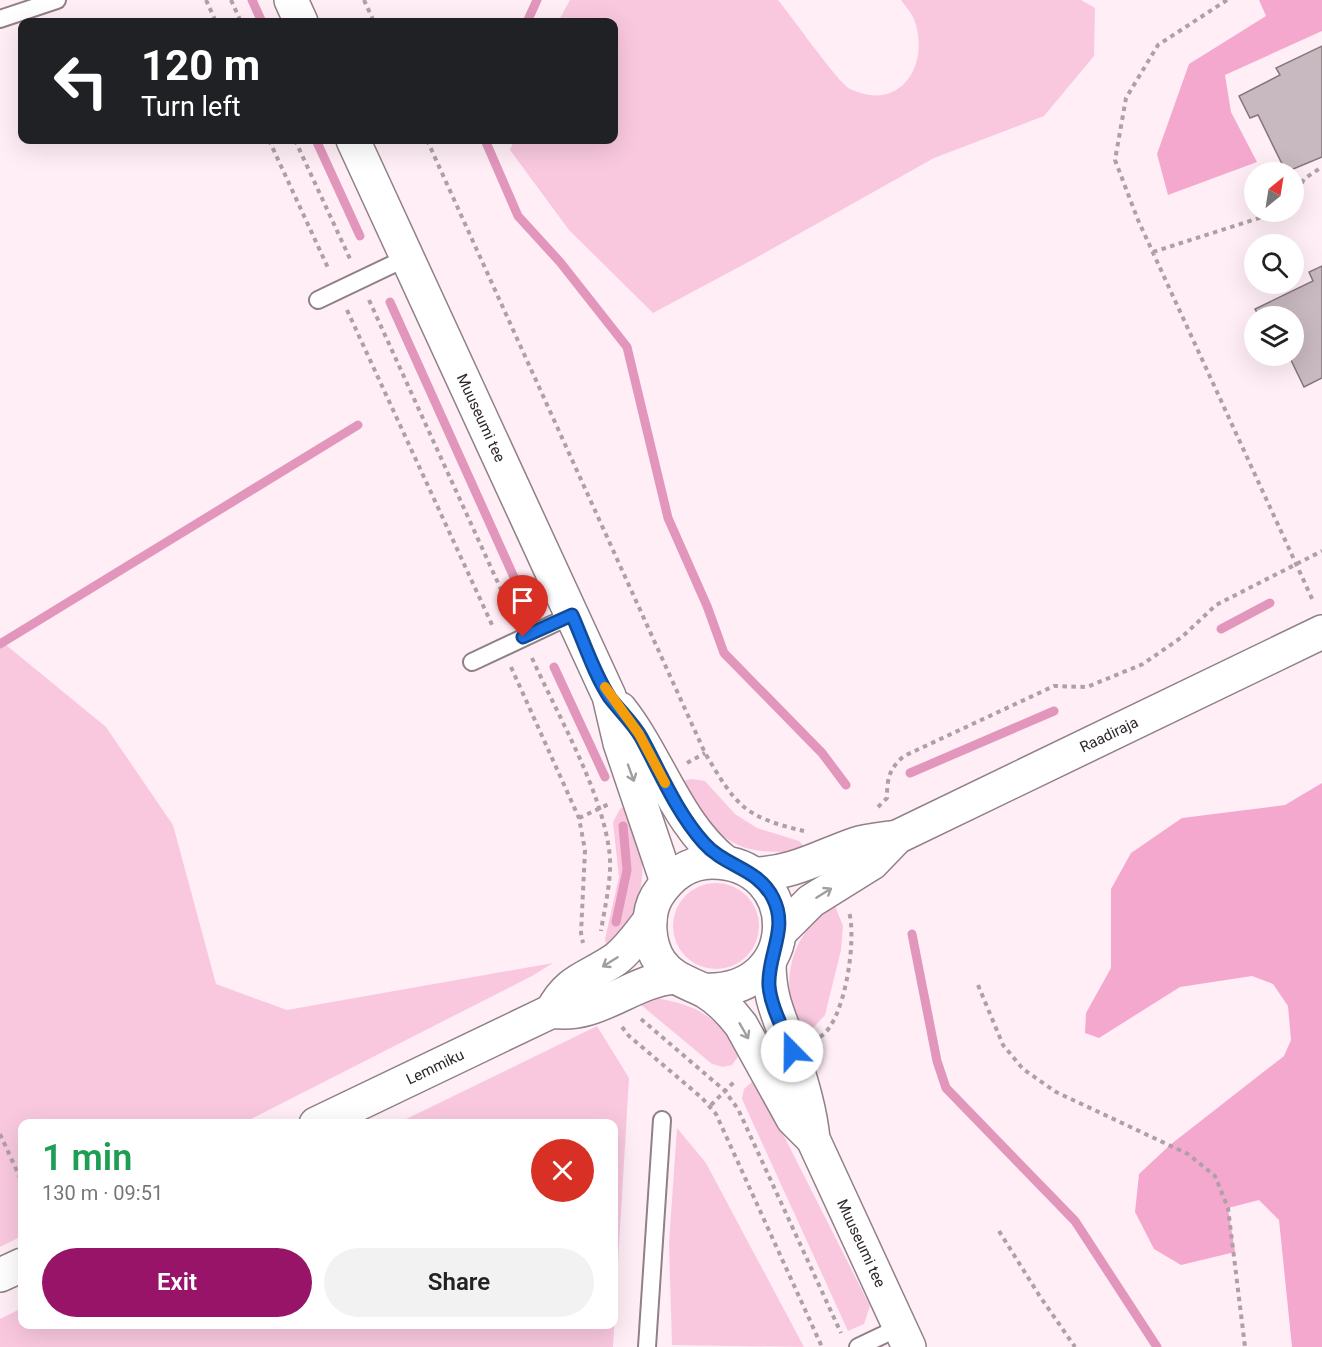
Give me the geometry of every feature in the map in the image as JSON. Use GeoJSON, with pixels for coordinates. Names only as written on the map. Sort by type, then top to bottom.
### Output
{"type":"FeatureCollection","features":[{"type":"Feature","properties":{"kind":"street"},"geometry":{"type":"LineString","coordinates":[[291,0],[299,18]]}},
{"type":"Feature","properties":{"kind":"street","name":"Muuseumi tee"},"geometry":{"type":"LineString","coordinates":[[355,144],[609,696],[620,742],[667,882]]}},
{"type":"Feature","properties":{"kind":"street","name":"Raadiraja"},"geometry":{"type":"LineString","coordinates":[[739,868],[774,874],[801,867],[858,843],[897,837],[1320,622]]}},
{"type":"Feature","properties":{"kind":"street","name":"Muuseumi tee"},"geometry":{"type":"LineString","coordinates":[[609,696],[639,734],[689,823],[703,842],[739,868],[774,900],[780,932],[769,962],[756,976],[740,986],[722,991],[703,990]]}},
{"type":"Feature","properties":{"kind":"street","name":"Raadiraja"},"geometry":{"type":"LineString","coordinates":[[780,932],[811,901],[872,863],[897,837]]}},
{"type":"Feature","properties":{"kind":"street","name":"Muuseumi tee"},"geometry":{"type":"LineString","coordinates":[[739,868],[703,862],[683,869],[667,882],[655,899],[650,920],[651,941],[660,961],[674,977],[703,990],[724,1005],[741,1025],[793,1119],[813,1139]]}},
{"type":"Feature","properties":{"kind":"street"},"geometry":{"type":"LineString","coordinates":[[552,1011],[560,994],[571,984],[616,959],[650,920]]}},
{"type":"Feature","properties":{"kind":"street","name":"Muuseumi tee"},"geometry":{"type":"LineString","coordinates":[[769,962],[773,1003],[804,1091],[813,1139],[904,1337]]}},
{"type":"Feature","properties":{"kind":"street","name":"Lemmiku"},"geometry":{"type":"LineString","coordinates":[[326,1119],[552,1011],[579,1012],[650,981],[674,977]]}},
{"type":"Feature","properties":{"kind":"street"},"geometry":{"type":"LineString","coordinates":[[0,1275],[18,1266]]}},
{"type":"Feature","properties":{"kind":"lane"},"geometry":{"type":"LineString","coordinates":[[0,19],[57,0]]}},
{"type":"Feature","properties":{"kind":"lane"},"geometry":{"type":"LineString","coordinates":[[318,300],[406,258]]}},
{"type":"Feature","properties":{"kind":"lane"},"geometry":{"type":"LineString","coordinates":[[472,662],[572,615]]}},
{"type":"Feature","properties":{"kind":"lane"},"geometry":{"type":"LineString","coordinates":[[647,1347],[662,1120]]}},
{"type":"Feature","properties":{"kind":"lane"},"geometry":{"type":"LineString","coordinates":[[858,1347],[904,1337]]}},
{"type":"Feature","properties":{"kind":"path"},"geometry":{"type":"LineString","coordinates":[[206,0],[214,18]]}},
{"type":"Feature","properties":{"kind":"path"},"geometry":{"type":"LineString","coordinates":[[231,0],[239,18]]}},
{"type":"Feature","properties":{"kind":"path"},"geometry":{"type":"LineString","coordinates":[[364,0],[372,18]]}},
{"type":"Feature","properties":{"kind":"path"},"geometry":{"type":"LineString","coordinates":[[1227,0],[1158,45],[1126,98],[1115,160],[1153,252],[1296,564],[1320,622]]}},
{"type":"Feature","properties":{"kind":"path"},"geometry":{"type":"LineString","coordinates":[[271,144],[579,818],[585,850],[581,933],[584,950]]}},
{"type":"Feature","properties":{"kind":"path"},"geometry":{"type":"LineString","coordinates":[[297,144],[600,808],[610,851],[607,890],[599,939]]}},
{"type":"Feature","properties":{"kind":"path"},"geometry":{"type":"LineString","coordinates":[[429,144],[705,753],[729,795],[752,814],[777,825],[804,831],[816,829]]}},
{"type":"Feature","properties":{"kind":"path"},"geometry":{"type":"LineString","coordinates":[[1304,179],[1322,167]]}},
{"type":"Feature","properties":{"kind":"path"},"geometry":{"type":"LineString","coordinates":[[1153,252],[1247,222]]}},
{"type":"Feature","properties":{"kind":"path"},"geometry":{"type":"LineString","coordinates":[[872,812],[887,798],[887,776],[892,766],[904,756],[1054,686],[1087,687],[1143,664],[1182,637],[1216,605],[1322,551]]}},
{"type":"Feature","properties":{"kind":"path"},"geometry":{"type":"LineString","coordinates":[[579,818],[600,808]]}},
{"type":"Feature","properties":{"kind":"path"},"geometry":{"type":"LineString","coordinates":[[804,831],[811,837]]}},
{"type":"Feature","properties":{"kind":"path"},"geometry":{"type":"LineString","coordinates":[[816,1040],[826,1034],[838,1012],[853,941],[847,908]]}},
{"type":"Feature","properties":{"kind":"path"},"geometry":{"type":"LineString","coordinates":[[978,985],[1003,1045],[1023,1069],[1056,1092],[1188,1154],[1215,1176],[1228,1208],[1245,1347]]}},
{"type":"Feature","properties":{"kind":"path"},"geometry":{"type":"LineString","coordinates":[[636,1013],[724,1090],[738,1109],[843,1336]]}},
{"type":"Feature","properties":{"kind":"path"},"geometry":{"type":"LineString","coordinates":[[618,1021],[628,1036],[711,1106],[822,1347]]}},
{"type":"Feature","properties":{"kind":"path"},"geometry":{"type":"LineString","coordinates":[[711,1106],[724,1090]]}},
{"type":"Feature","properties":{"kind":"path"},"geometry":{"type":"LineString","coordinates":[[0,1134],[18,1173]]}},
{"type":"Feature","properties":{"kind":"path"},"geometry":{"type":"LineString","coordinates":[[999,1231],[1075,1347]]}},
{"type":"Feature","properties":{"kind":"shaded area"},"geometry":{"type":"Polygon","coordinates":[[[570,0],[778,0],[844,84],[850,89],[868,95],[883,95],[897,90],[914,68],[918,53],[918,36],[914,19],[901,0],[1081,0],[1095,8],[1094,56],[1044,116],[934,158],[653,313],[569,230],[510,150],[512,144],[618,144],[618,18],[560,18],[570,0]]]}},
{"type":"Feature","properties":{"kind":"shaded area"},"geometry":{"type":"Polygon","coordinates":[[[1259,0],[1322,0],[1322,31],[1225,75],[1231,112],[1257,162],[1244,162],[1244,167],[1168,195],[1157,154],[1189,64],[1266,16],[1259,0]]]}},
{"type":"Feature","properties":{"kind":"shaded area"},"geometry":{"type":"Polygon","coordinates":[[[0,640],[106,727],[173,825],[216,984],[287,1010],[553,963],[532,976],[251,1119],[18,1119],[18,1238],[0,1247],[0,640]]]}},
{"type":"Feature","properties":{"kind":"shaded area"},"geometry":{"type":"Polygon","coordinates":[[[691,779],[705,781],[735,814],[757,828],[799,841],[808,850],[761,851],[730,841],[706,819],[676,783],[691,779]]]}},
{"type":"Feature","properties":{"kind":"shaded area"},"geometry":{"type":"Polygon","coordinates":[[[1322,783],[1322,1347],[1292,1347],[1279,1220],[1259,1200],[1228,1208],[1235,1252],[1181,1265],[1154,1249],[1135,1212],[1139,1174],[1170,1145],[1284,1056],[1291,1040],[1288,1006],[1273,984],[1252,976],[1180,987],[1099,1038],[1085,1033],[1086,1013],[1111,968],[1111,889],[1131,853],[1182,818],[1285,805],[1322,783]]]}},
{"type":"Feature","properties":{"kind":"shaded area"},"geometry":{"type":"Polygon","coordinates":[[[630,803],[640,843],[642,880],[632,914],[607,948],[605,939],[619,877],[613,822],[620,809],[630,803]]]}},
{"type":"Feature","properties":{"kind":"shaded area"},"geometry":{"type":"Polygon","coordinates":[[[716,883],[732,887],[746,896],[755,910],[759,926],[755,942],[746,956],[732,965],[716,969],[700,965],[686,956],[677,942],[673,926],[677,910],[686,896],[700,887],[716,883]]]}},
{"type":"Feature","properties":{"kind":"shaded area"},"geometry":{"type":"Polygon","coordinates":[[[833,901],[843,926],[841,950],[825,1015],[814,1027],[795,1033],[789,993],[792,961],[806,932],[833,901]]]}},
{"type":"Feature","properties":{"kind":"shaded area"},"geometry":{"type":"Polygon","coordinates":[[[661,999],[698,1010],[716,1023],[742,1051],[732,1065],[723,1067],[712,1064],[635,1000],[661,999]]]}},
{"type":"Feature","properties":{"kind":"shaded area"},"geometry":{"type":"Polygon","coordinates":[[[597,1026],[629,1078],[618,1263],[618,1119],[406,1119],[597,1026]]]}},
{"type":"Feature","properties":{"kind":"shaded area"},"geometry":{"type":"Polygon","coordinates":[[[755,1079],[870,1306],[864,1324],[848,1331],[742,1099],[744,1089],[755,1079]]]}},
{"type":"Feature","properties":{"kind":"shaded area"},"geometry":{"type":"Polygon","coordinates":[[[677,1128],[706,1163],[804,1347],[672,1345],[669,1243],[677,1128]]]}},
{"type":"Feature","properties":{"kind":"shaded area"},"geometry":{"type":"Polygon","coordinates":[[[18,1310],[18,1329],[614,1329],[613,1347],[0,1347],[0,1319],[18,1310]]]}},
{"type":"Feature","properties":{"kind":"building"},"geometry":{"type":"Polygon","coordinates":[[[1322,46],[1322,157],[1304,164],[1304,162],[1281,162],[1258,115],[1250,118],[1239,96],[1280,75],[1276,68],[1322,46]]]}},
{"type":"Feature","properties":{"kind":"building"},"geometry":{"type":"Polygon","coordinates":[[[1322,266],[1322,378],[1304,387],[1294,366],[1304,366],[1304,306],[1261,306],[1286,294],[1304,294],[1304,285],[1313,281],[1309,272],[1322,266]]]}},
{"type":"Feature","properties":{"kind":"waterway"},"geometry":{"type":"LineString","coordinates":[[252,0],[260,18]]}},
{"type":"Feature","properties":{"kind":"waterway"},"geometry":{"type":"LineString","coordinates":[[529,18],[537,0]]}},
{"type":"Feature","properties":{"kind":"waterway"},"geometry":{"type":"LineString","coordinates":[[318,144],[360,236]]}},
{"type":"Feature","properties":{"kind":"waterway"},"geometry":{"type":"LineString","coordinates":[[487,144],[518,216],[560,262],[627,347],[668,518],[707,606],[724,653],[822,753],[846,785]]}},
{"type":"Feature","properties":{"kind":"waterway"},"geometry":{"type":"LineString","coordinates":[[390,302],[522,595]]}},
{"type":"Feature","properties":{"kind":"waterway"},"geometry":{"type":"LineString","coordinates":[[0,644],[358,425]]}},
{"type":"Feature","properties":{"kind":"waterway"},"geometry":{"type":"LineString","coordinates":[[1221,629],[1270,603]]}},
{"type":"Feature","properties":{"kind":"waterway"},"geometry":{"type":"LineString","coordinates":[[554,667],[605,777]]}},
{"type":"Feature","properties":{"kind":"waterway"},"geometry":{"type":"LineString","coordinates":[[910,773],[1054,711]]}},
{"type":"Feature","properties":{"kind":"waterway"},"geometry":{"type":"LineString","coordinates":[[616,922],[627,870],[623,826]]}},
{"type":"Feature","properties":{"kind":"waterway"},"geometry":{"type":"LineString","coordinates":[[912,934],[937,1061],[946,1088],[1075,1221],[1157,1347]]}},
{"type":"Feature","properties":{"kind":"slow traffic"},"geometry":{"type":"LineString","coordinates":[[605,687],[609,696],[639,734],[665,783]]}},
{"type":"Feature","properties":{"kind":"route"},"geometry":{"type":"LineString","coordinates":[[523,637],[572,615],[609,696],[639,734],[689,823],[714,854],[725,862],[740,866],[754,874],[766,886],[779,915],[780,932],[777,948],[769,962],[769,988],[792,1051]]}}]}
